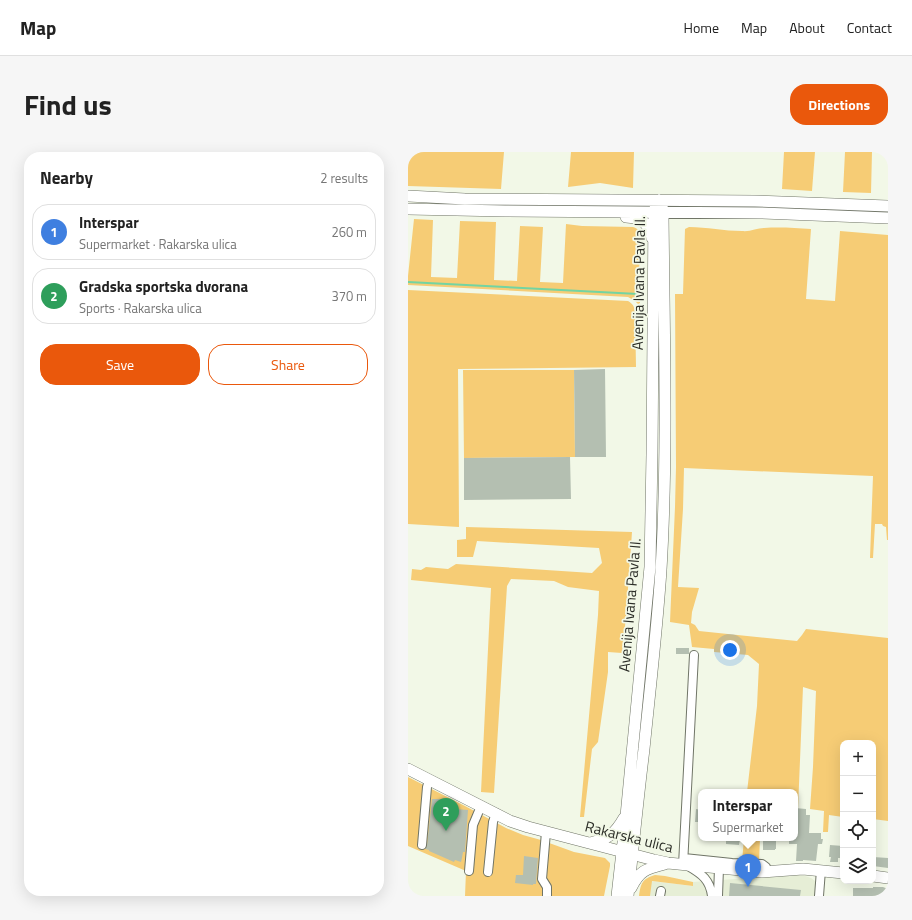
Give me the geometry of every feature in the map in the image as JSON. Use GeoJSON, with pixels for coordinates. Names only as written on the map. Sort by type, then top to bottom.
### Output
{"type":"FeatureCollection","features":[{"type":"Feature","properties":{"kind":"main road"},"geometry":{"type":"LineString","coordinates":[[408,196],[465,199],[596,201],[755,201],[888,206]]}},
{"type":"Feature","properties":{"kind":"main road","name":"Avenija Ivana Pavla II."},"geometry":{"type":"LineString","coordinates":[[624,895],[627,853],[651,682],[661,571],[664,456],[665,304],[659,212],[656,205],[659,200]]}},
{"type":"Feature","properties":{"kind":"main road"},"geometry":{"type":"LineString","coordinates":[[408,209],[761,213],[888,218]]}},
{"type":"Feature","properties":{"kind":"main road"},"geometry":{"type":"LineString","coordinates":[[613,212],[620,217],[638,219],[645,222],[649,228],[654,244]]}},
{"type":"Feature","properties":{"kind":"main road","name":"Avenija Ivana Pavla II."},"geometry":{"type":"LineString","coordinates":[[627,853],[626,816],[650,567],[654,244],[659,212]]}},
{"type":"Feature","properties":{"kind":"main road"},"geometry":{"type":"LineString","coordinates":[[663,262],[666,251],[666,234],[668,228],[678,217],[693,212]]}},
{"type":"Feature","properties":{"kind":"main road","name":"Rakarska ulica"},"geometry":{"type":"LineString","coordinates":[[408,769],[510,821],[546,832],[668,863],[685,863],[719,868],[767,872],[803,869],[840,873]]}},
{"type":"Feature","properties":{"kind":"main road"},"geometry":{"type":"LineString","coordinates":[[588,843],[602,840],[612,835],[626,816]]}},
{"type":"Feature","properties":{"kind":"main road"},"geometry":{"type":"LineString","coordinates":[[624,895],[635,880],[646,869],[668,863]]}},
{"type":"Feature","properties":{"kind":"main road"},"geometry":{"type":"LineString","coordinates":[[876,876],[888,878]]}},
{"type":"Feature","properties":{"kind":"street"},"geometry":{"type":"LineString","coordinates":[[685,863],[694,655]]}},
{"type":"Feature","properties":{"kind":"street"},"geometry":{"type":"LineString","coordinates":[[422,845],[427,787],[425,777]]}},
{"type":"Feature","properties":{"kind":"street"},"geometry":{"type":"LineString","coordinates":[[469,871],[473,825],[481,806]]}},
{"type":"Feature","properties":{"kind":"street"},"geometry":{"type":"LineString","coordinates":[[488,872],[493,822],[496,813]]}},
{"type":"Feature","properties":{"kind":"street"},"geometry":{"type":"LineString","coordinates":[[546,832],[542,879],[547,887],[547,896]]}},
{"type":"Feature","properties":{"kind":"street"},"geometry":{"type":"LineString","coordinates":[[685,863],[762,864],[766,867],[767,872]]}},
{"type":"Feature","properties":{"kind":"street"},"geometry":{"type":"LineString","coordinates":[[685,863],[706,879],[710,884],[712,896]]}},
{"type":"Feature","properties":{"kind":"street"},"geometry":{"type":"LineString","coordinates":[[717,893],[719,868]]}},
{"type":"Feature","properties":{"kind":"street"},"geometry":{"type":"LineString","coordinates":[[819,896],[821,870]]}},
{"type":"Feature","properties":{"kind":"shaded area"},"geometry":{"type":"Polygon","coordinates":[[[408,152],[504,152],[501,189],[408,186],[408,152]]]}},
{"type":"Feature","properties":{"kind":"shaded area"},"geometry":{"type":"Polygon","coordinates":[[[571,152],[634,152],[633,188],[600,183],[568,187],[571,152]]]}},
{"type":"Feature","properties":{"kind":"shaded area"},"geometry":{"type":"Polygon","coordinates":[[[784,152],[815,152],[812,191],[782,189],[784,152]]]}},
{"type":"Feature","properties":{"kind":"shaded area"},"geometry":{"type":"Polygon","coordinates":[[[845,152],[872,152],[871,193],[843,192],[845,152]]]}},
{"type":"Feature","properties":{"kind":"shaded area"},"geometry":{"type":"Polygon","coordinates":[[[414,219],[433,220],[431,277],[457,278],[460,221],[496,222],[494,280],[517,281],[520,226],[543,227],[540,282],[563,283],[566,224],[582,226],[633,227],[639,231],[642,238],[639,269],[640,303],[638,304],[628,297],[408,285],[414,219]]]}},
{"type":"Feature","properties":{"kind":"shaded area"},"geometry":{"type":"Polygon","coordinates":[[[689,227],[745,231],[761,228],[811,229],[806,299],[835,301],[840,231],[888,235],[888,540],[886,527],[882,524],[875,524],[873,558],[870,558],[873,476],[684,468],[678,587],[699,588],[692,612],[691,623],[695,625],[699,631],[797,641],[806,629],[888,638],[888,821],[876,819],[876,740],[840,740],[840,817],[829,815],[828,832],[823,832],[824,811],[810,809],[816,691],[803,687],[798,809],[798,789],[747,789],[757,706],[759,664],[748,655],[714,652],[714,649],[692,647],[689,625],[670,622],[676,467],[675,294],[683,294],[685,229],[689,227]]]}},
{"type":"Feature","properties":{"kind":"shaded area"},"geometry":{"type":"Polygon","coordinates":[[[408,290],[628,301],[633,305],[635,311],[636,367],[458,369],[459,527],[408,524],[408,290]]]}},
{"type":"Feature","properties":{"kind":"shaded area"},"geometry":{"type":"Polygon","coordinates":[[[463,370],[574,370],[575,457],[464,458],[463,370]]]}},
{"type":"Feature","properties":{"kind":"shaded area"},"geometry":{"type":"Polygon","coordinates":[[[466,527],[632,532],[622,653],[608,652],[608,672],[598,742],[592,749],[584,817],[580,817],[599,591],[568,587],[554,581],[511,579],[507,586],[494,793],[481,792],[491,588],[411,580],[412,569],[421,570],[426,567],[448,569],[456,564],[592,573],[602,563],[599,548],[477,541],[473,557],[457,557],[457,540],[466,539],[466,527]]]}},
{"type":"Feature","properties":{"kind":"shaded area"},"geometry":{"type":"Polygon","coordinates":[[[408,777],[506,828],[523,835],[574,852],[605,858],[610,863],[610,866],[604,896],[465,896],[466,871],[408,846],[408,777]]]}},
{"type":"Feature","properties":{"kind":"shaded area"},"geometry":{"type":"Polygon","coordinates":[[[744,841],[760,841],[759,862],[742,862],[744,841]]]}},
{"type":"Feature","properties":{"kind":"shaded area"},"geometry":{"type":"Polygon","coordinates":[[[655,875],[693,882],[693,886],[652,881],[650,896],[639,896],[643,882],[647,878],[655,875]]]}},
{"type":"Feature","properties":{"kind":"shaded area"},"geometry":{"type":"Polygon","coordinates":[[[790,875],[805,876],[815,881],[815,896],[650,896],[651,881],[693,886],[693,882],[790,875]]]}},
{"type":"Feature","properties":{"kind":"building"},"geometry":{"type":"Polygon","coordinates":[[[605,369],[606,457],[575,457],[574,370],[605,369]]]}},
{"type":"Feature","properties":{"kind":"building"},"geometry":{"type":"Polygon","coordinates":[[[570,457],[571,499],[464,500],[464,458],[570,457]]]}},
{"type":"Feature","properties":{"kind":"building"},"geometry":{"type":"Polygon","coordinates":[[[676,648],[689,648],[689,654],[676,654],[676,648]]]}},
{"type":"Feature","properties":{"kind":"building"},"geometry":{"type":"Polygon","coordinates":[[[432,799],[445,799],[444,808],[468,810],[465,852],[463,852],[461,862],[455,860],[454,862],[425,849],[427,845],[432,799]]]}},
{"type":"Feature","properties":{"kind":"building"},"geometry":{"type":"Polygon","coordinates":[[[798,808],[806,809],[806,815],[810,815],[809,833],[821,833],[821,839],[823,839],[822,844],[818,844],[816,861],[796,861],[797,844],[789,844],[789,841],[798,841],[798,808]]]}},
{"type":"Feature","properties":{"kind":"building"},"geometry":{"type":"Polygon","coordinates":[[[696,809],[698,809],[698,822],[695,822],[696,809]]]}},
{"type":"Feature","properties":{"kind":"building"},"geometry":{"type":"Polygon","coordinates":[[[726,841],[740,841],[739,845],[726,844],[726,841]]]}},
{"type":"Feature","properties":{"kind":"building"},"geometry":{"type":"Polygon","coordinates":[[[763,841],[776,841],[775,850],[763,850],[763,841]]]}},
{"type":"Feature","properties":{"kind":"building"},"geometry":{"type":"Polygon","coordinates":[[[830,845],[840,846],[840,858],[838,858],[838,862],[830,862],[831,857],[829,857],[830,845]]]}},
{"type":"Feature","properties":{"kind":"building"},"geometry":{"type":"Polygon","coordinates":[[[524,856],[538,858],[536,884],[515,883],[516,875],[523,875],[524,856]]]}},
{"type":"Feature","properties":{"kind":"building"},"geometry":{"type":"Polygon","coordinates":[[[876,857],[888,858],[888,868],[876,866],[876,857]]]}},
{"type":"Feature","properties":{"kind":"building"},"geometry":{"type":"Polygon","coordinates":[[[730,883],[801,890],[800,896],[729,896],[730,883]]]}},
{"type":"Feature","properties":{"kind":"building"},"geometry":{"type":"Polygon","coordinates":[[[883,887],[888,889],[888,896],[853,896],[853,888],[883,887]]]}},
{"type":"Feature","properties":{"kind":"waterway"},"geometry":{"type":"LineString","coordinates":[[408,282],[638,294]]}},
{"type":"Feature","properties":{"kind":"place","name":"Gradska sportska dvorana"},"geometry":{"type":"Point","coordinates":[446,831]}},
{"type":"Feature","properties":{"kind":"place","name":"Interspar"},"geometry":{"type":"Point","coordinates":[748,887]}}]}
